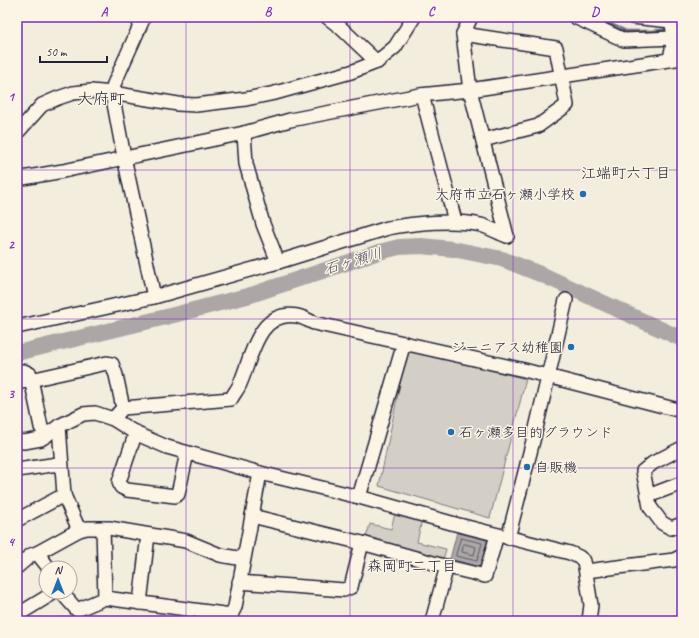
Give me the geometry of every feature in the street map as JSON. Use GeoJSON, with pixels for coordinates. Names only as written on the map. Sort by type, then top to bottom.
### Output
{"type":"FeatureCollection","features":[{"type":"Feature","properties":{"kind":"street"},"geometry":{"type":"LineString","coordinates":[[144,17],[114,84],[112,93],[154,297]]}},
{"type":"Feature","properties":{"kind":"street"},"geometry":{"type":"LineString","coordinates":[[327,17],[340,27],[377,62]]}},
{"type":"Feature","properties":{"kind":"street"},"geometry":{"type":"LineString","coordinates":[[17,133],[42,105],[73,93],[91,91],[112,93],[178,104],[196,105],[218,103],[275,93],[351,72],[377,62],[395,47],[414,17]]}},
{"type":"Feature","properties":{"kind":"street"},"geometry":{"type":"LineString","coordinates":[[17,327],[154,297],[278,262],[388,228],[455,221],[482,226],[507,236],[470,90],[463,34],[471,17]]}},
{"type":"Feature","properties":{"kind":"street"},"geometry":{"type":"LineString","coordinates":[[575,17],[624,40],[678,37]]}},
{"type":"Feature","properties":{"kind":"street"},"geometry":{"type":"LineString","coordinates":[[17,179],[63,171],[244,133],[290,120],[422,95],[470,90],[676,58],[678,37],[671,19],[632,17]]}},
{"type":"Feature","properties":{"kind":"street"},"geometry":{"type":"LineString","coordinates":[[463,34],[556,48],[562,76],[567,105],[538,126],[483,140]]}},
{"type":"Feature","properties":{"kind":"street"},"geometry":{"type":"LineString","coordinates":[[422,95],[455,221]]}},
{"type":"Feature","properties":{"kind":"street"},"geometry":{"type":"LineString","coordinates":[[244,133],[246,164],[263,224],[278,262]]}},
{"type":"Feature","properties":{"kind":"street"},"geometry":{"type":"LineString","coordinates":[[252,516],[362,542],[485,576],[502,536],[534,437],[566,300]]}},
{"type":"Feature","properties":{"kind":"street"},"geometry":{"type":"LineString","coordinates":[[113,418],[123,408],[231,399],[239,386],[256,340],[269,323],[283,316],[298,316],[314,323],[548,377],[682,411]]}},
{"type":"Feature","properties":{"kind":"street"},"geometry":{"type":"LineString","coordinates":[[359,497],[404,343]]}},
{"type":"Feature","properties":{"kind":"street"},"geometry":{"type":"LineString","coordinates":[[17,383],[112,364],[116,375],[123,408]]}},
{"type":"Feature","properties":{"kind":"street"},"geometry":{"type":"LineString","coordinates":[[17,371],[28,372],[41,427],[46,436]]}},
{"type":"Feature","properties":{"kind":"street"},"geometry":{"type":"LineString","coordinates":[[17,440],[24,442],[41,439],[59,426],[83,414],[95,413],[113,418],[136,432],[167,447],[187,453],[559,550],[579,557],[584,561],[591,605],[589,621]]}},
{"type":"Feature","properties":{"kind":"street"},"geometry":{"type":"LineString","coordinates":[[59,426],[64,495],[79,530]]}},
{"type":"Feature","properties":{"kind":"street"},"geometry":{"type":"LineString","coordinates":[[136,432],[119,482],[121,487],[127,490],[176,496],[178,494],[187,453]]}},
{"type":"Feature","properties":{"kind":"street"},"geometry":{"type":"LineString","coordinates":[[682,448],[653,463],[643,471],[650,507],[662,523],[671,528],[682,524]]}},
{"type":"Feature","properties":{"kind":"street"},"geometry":{"type":"LineString","coordinates":[[17,470],[58,464],[61,461]]}},
{"type":"Feature","properties":{"kind":"street"},"geometry":{"type":"LineString","coordinates":[[66,600],[76,615],[105,598],[232,618],[260,473]]}},
{"type":"Feature","properties":{"kind":"street"},"geometry":{"type":"LineString","coordinates":[[648,496],[682,483]]}},
{"type":"Feature","properties":{"kind":"street"},"geometry":{"type":"LineString","coordinates":[[17,520],[64,495]]}},
{"type":"Feature","properties":{"kind":"street"},"geometry":{"type":"LineString","coordinates":[[17,567],[31,555],[79,530],[88,528],[103,528],[186,541],[220,555],[243,559]]}},
{"type":"Feature","properties":{"kind":"street"},"geometry":{"type":"LineString","coordinates":[[103,528],[105,598]]}},
{"type":"Feature","properties":{"kind":"street"},"geometry":{"type":"LineString","coordinates":[[140,603],[148,535]]}},
{"type":"Feature","properties":{"kind":"street"},"geometry":{"type":"LineString","coordinates":[[239,582],[348,590],[351,587],[362,542]]}},
{"type":"Feature","properties":{"kind":"street"},"geometry":{"type":"LineString","coordinates":[[37,553],[43,560]]}},
{"type":"Feature","properties":{"kind":"street"},"geometry":{"type":"LineString","coordinates":[[586,571],[674,560],[682,556]]}},
{"type":"Feature","properties":{"kind":"street"},"geometry":{"type":"LineString","coordinates":[[432,621],[447,566]]}},
{"type":"Feature","properties":{"kind":"street"},"geometry":{"type":"LineString","coordinates":[[22,621],[19,614],[42,600]]}},
{"type":"Feature","properties":{"kind":"shaded area","name":"石ヶ瀬多目的グラウンド"},"geometry":{"type":"Polygon","coordinates":[[[407,350],[526,379],[490,518],[379,486],[407,350]]]}},
{"type":"Feature","properties":{"kind":"shaded area"},"geometry":{"type":"Polygon","coordinates":[[[396,509],[423,515],[417,542],[446,549],[443,560],[365,541],[370,524],[391,529],[396,509]]]}},
{"type":"Feature","properties":{"kind":"water"},"geometry":{"type":"Polygon","coordinates":[[[457,532],[485,539],[487,542],[479,567],[450,559],[457,532]]]}},
{"type":"Feature","properties":{"kind":"waterway"},"geometry":{"type":"LineString","coordinates":[[595,17],[626,31],[652,31],[669,29]]}},
{"type":"Feature","properties":{"kind":"waterway"},"geometry":{"type":"LineString","coordinates":[[676,28],[682,28]]}},
{"type":"Feature","properties":{"kind":"waterway","name":"石ヶ瀬川"},"geometry":{"type":"LineString","coordinates":[[17,353],[251,295],[379,252],[399,247],[421,246],[453,249],[502,259],[545,276],[682,339]]}},
{"type":"Feature","properties":{"kind":"place","name":"大府市立石ヶ瀬小学校"},"geometry":{"type":"Point","coordinates":[583,194]}},
{"type":"Feature","properties":{"kind":"place","name":"ジーニアス幼稚園"},"geometry":{"type":"Point","coordinates":[571,347]}},
{"type":"Feature","properties":{"kind":"place","name":"石ヶ瀬多目的グラウンド"},"geometry":{"type":"Point","coordinates":[451,432]}},
{"type":"Feature","properties":{"kind":"place","name":"自販機"},"geometry":{"type":"Point","coordinates":[527,467]}},
{"type":"Feature","properties":{"kind":"district","name":"大府町"},"geometry":{"type":"Point","coordinates":[101,98]}},
{"type":"Feature","properties":{"kind":"district","name":"江端町六丁目"},"geometry":{"type":"Point","coordinates":[626,173]}},
{"type":"Feature","properties":{"kind":"district","name":"森岡町二丁目"},"geometry":{"type":"Point","coordinates":[412,566]}}]}
